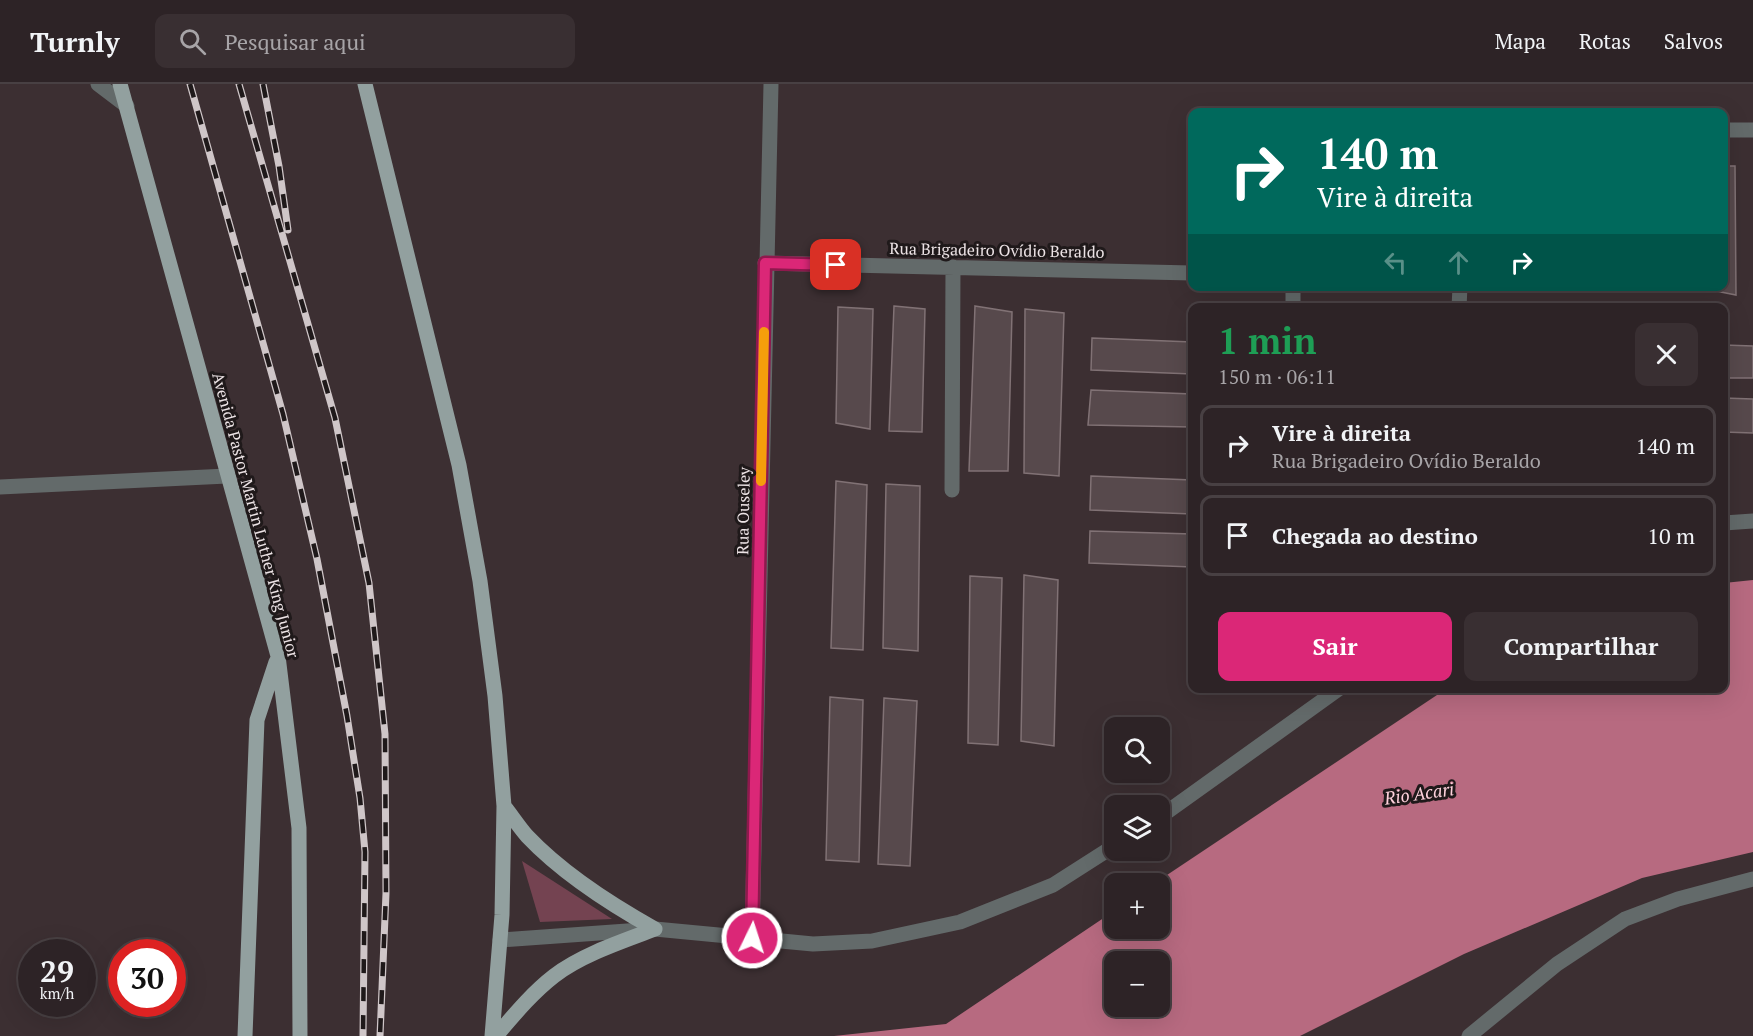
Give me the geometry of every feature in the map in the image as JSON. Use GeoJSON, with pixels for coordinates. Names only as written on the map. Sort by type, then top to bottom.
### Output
{"type":"FeatureCollection","features":[{"type":"Feature","properties":{"kind":"main road","name":"Avenida Pastor Martin Luther King Junior"},"geometry":{"type":"LineString","coordinates":[[120,84],[278,656],[299,828],[300,1036]]}},
{"type":"Feature","properties":{"kind":"main road"},"geometry":{"type":"LineString","coordinates":[[365,84],[459,465],[480,581],[495,696],[504,806],[503,899],[494,1036]]}},
{"type":"Feature","properties":{"kind":"main road"},"geometry":{"type":"LineString","coordinates":[[245,1036],[257,720],[278,656]]}},
{"type":"Feature","properties":{"kind":"main road"},"geometry":{"type":"LineString","coordinates":[[504,806],[526,835],[564,870],[627,914],[655,929]]}},
{"type":"Feature","properties":{"kind":"main road"},"geometry":{"type":"LineString","coordinates":[[494,1036],[555,975],[576,962],[655,929]]}},
{"type":"Feature","properties":{"kind":"street"},"geometry":{"type":"LineString","coordinates":[[98,84],[127,106]]}},
{"type":"Feature","properties":{"kind":"street","name":"Rua Ouseley"},"geometry":{"type":"LineString","coordinates":[[752,938],[765,263],[771,84]]}},
{"type":"Feature","properties":{"kind":"street"},"geometry":{"type":"LineString","coordinates":[[1728,130],[1753,130]]}},
{"type":"Feature","properties":{"kind":"street","name":"Rua Brigadeiro Ovídio Beraldo"},"geometry":{"type":"LineString","coordinates":[[765,263],[1188,273]]}},
{"type":"Feature","properties":{"kind":"street"},"geometry":{"type":"LineString","coordinates":[[952,490],[953,267]]}},
{"type":"Feature","properties":{"kind":"street"},"geometry":{"type":"LineString","coordinates":[[0,487],[227,476]]}},
{"type":"Feature","properties":{"kind":"street"},"geometry":{"type":"LineString","coordinates":[[1728,523],[1753,521]]}},
{"type":"Feature","properties":{"kind":"street"},"geometry":{"type":"LineString","coordinates":[[1170,810],[1333,693]]}},
{"type":"Feature","properties":{"kind":"street"},"geometry":{"type":"LineString","coordinates":[[500,940],[655,929],[813,944],[872,941],[960,922],[1053,885],[1104,852]]}},
{"type":"Feature","properties":{"kind":"street"},"geometry":{"type":"LineString","coordinates":[[1469,1036],[1557,964],[1625,919],[1678,899],[1753,879]]}},
{"type":"Feature","properties":{"kind":"shaded area"},"geometry":{"type":"Polygon","coordinates":[[[522,861],[612,919],[540,922],[522,861]]]}},
{"type":"Feature","properties":{"kind":"water","name":"Rio Acari"},"geometry":{"type":"Polygon","coordinates":[[[1753,580],[1753,852],[1642,878],[1464,954],[1300,1036],[834,1036],[946,1024],[1104,918],[1104,939],[1170,939],[1170,873],[1440,693],[1728,693],[1728,583],[1753,580]]]}},
{"type":"Feature","properties":{"kind":"building"},"geometry":{"type":"Polygon","coordinates":[[[1728,166],[1735,166],[1736,295],[1716,291],[1728,291],[1728,166]]]}},
{"type":"Feature","properties":{"kind":"building"},"geometry":{"type":"Polygon","coordinates":[[[894,306],[925,309],[922,432],[889,431],[894,306]]]}},
{"type":"Feature","properties":{"kind":"building"},"geometry":{"type":"Polygon","coordinates":[[[975,306],[1012,312],[1008,471],[969,471],[975,306]]]}},
{"type":"Feature","properties":{"kind":"building"},"geometry":{"type":"Polygon","coordinates":[[[838,307],[873,309],[870,429],[836,423],[838,307]]]}},
{"type":"Feature","properties":{"kind":"building"},"geometry":{"type":"Polygon","coordinates":[[[1025,309],[1064,313],[1059,476],[1024,473],[1025,309]]]}},
{"type":"Feature","properties":{"kind":"building"},"geometry":{"type":"Polygon","coordinates":[[[1092,338],[1188,342],[1188,374],[1091,370],[1092,338]]]}},
{"type":"Feature","properties":{"kind":"building"},"geometry":{"type":"Polygon","coordinates":[[[1728,345],[1753,346],[1753,378],[1728,378],[1728,345]]]}},
{"type":"Feature","properties":{"kind":"building"},"geometry":{"type":"Polygon","coordinates":[[[1091,390],[1188,394],[1188,427],[1088,425],[1091,390]]]}},
{"type":"Feature","properties":{"kind":"building"},"geometry":{"type":"Polygon","coordinates":[[[1728,398],[1753,399],[1753,433],[1728,432],[1728,398]]]}},
{"type":"Feature","properties":{"kind":"building"},"geometry":{"type":"Polygon","coordinates":[[[1091,476],[1188,480],[1188,514],[1090,510],[1091,476]]]}},
{"type":"Feature","properties":{"kind":"building"},"geometry":{"type":"Polygon","coordinates":[[[836,481],[867,485],[863,650],[831,648],[836,481]]]}},
{"type":"Feature","properties":{"kind":"building"},"geometry":{"type":"Polygon","coordinates":[[[886,484],[920,486],[918,651],[883,648],[886,484]]]}},
{"type":"Feature","properties":{"kind":"building"},"geometry":{"type":"Polygon","coordinates":[[[1090,531],[1188,534],[1188,567],[1089,563],[1090,531]]]}},
{"type":"Feature","properties":{"kind":"building"},"geometry":{"type":"Polygon","coordinates":[[[1024,575],[1058,580],[1054,746],[1021,741],[1024,575]]]}},
{"type":"Feature","properties":{"kind":"building"},"geometry":{"type":"Polygon","coordinates":[[[970,576],[1002,578],[998,745],[968,743],[970,576]]]}},
{"type":"Feature","properties":{"kind":"building"},"geometry":{"type":"Polygon","coordinates":[[[830,697],[863,700],[859,862],[826,860],[830,697]]]}},
{"type":"Feature","properties":{"kind":"building"},"geometry":{"type":"Polygon","coordinates":[[[884,698],[917,701],[910,866],[878,864],[884,698]]]}},
{"type":"Feature","properties":{"kind":"railway"},"geometry":{"type":"LineString","coordinates":[[190,84],[283,414],[317,559],[347,716],[360,798],[365,852],[363,1036]]}},
{"type":"Feature","properties":{"kind":"railway"},"geometry":{"type":"LineString","coordinates":[[239,84],[335,418],[369,583],[385,734],[386,893],[380,1036]]}},
{"type":"Feature","properties":{"kind":"railway"},"geometry":{"type":"LineString","coordinates":[[263,84],[279,166],[288,230]]}},
{"type":"Feature","properties":{"kind":"slow traffic"},"geometry":{"type":"LineString","coordinates":[[761,481],[764,332]]}},
{"type":"Feature","properties":{"kind":"route"},"geometry":{"type":"LineString","coordinates":[[752,938],[765,263],[836,265]]}}]}
